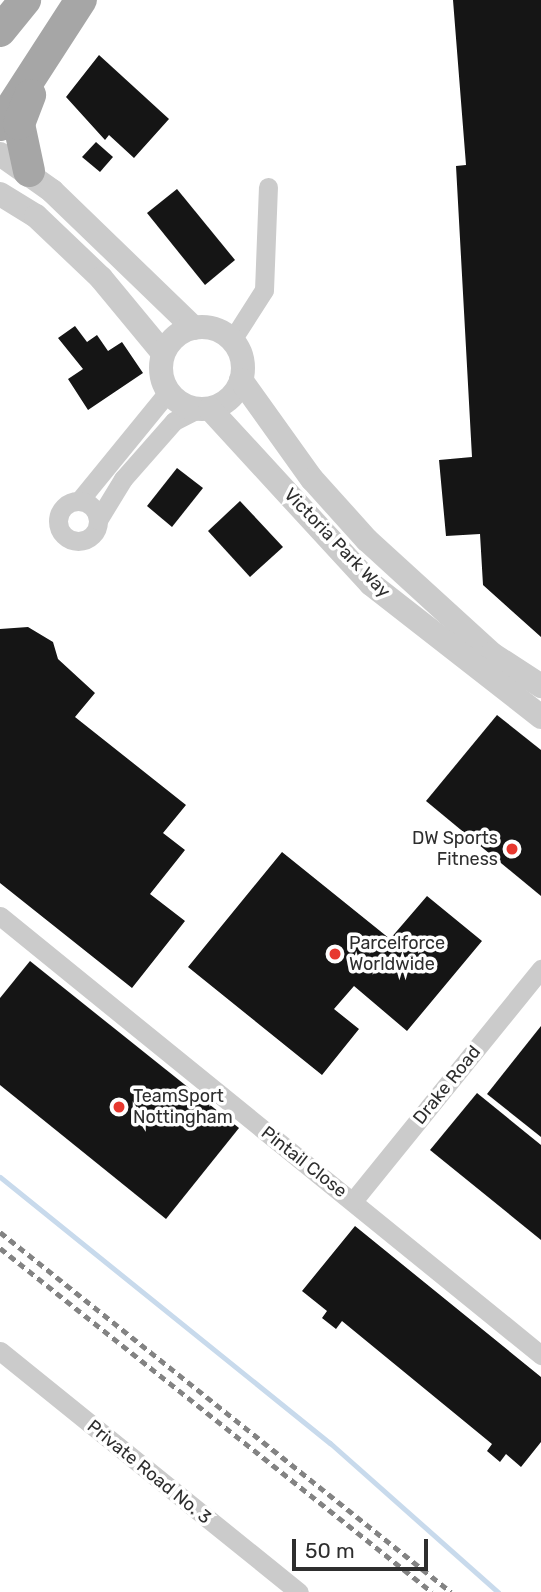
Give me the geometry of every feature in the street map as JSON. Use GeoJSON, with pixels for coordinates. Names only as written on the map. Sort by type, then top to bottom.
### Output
{"type":"FeatureCollection","features":[{"type":"Feature","properties":{"kind":"main road"},"geometry":{"type":"LineString","coordinates":[[0,32],[24,0]]}},
{"type":"Feature","properties":{"kind":"main road"},"geometry":{"type":"LineString","coordinates":[[0,86],[40,29],[75,0]]}},
{"type":"Feature","properties":{"kind":"main road"},"geometry":{"type":"LineString","coordinates":[[0,125],[81,0]]}},
{"type":"Feature","properties":{"kind":"main road"},"geometry":{"type":"LineString","coordinates":[[29,171],[19,124],[41,64]]}},
{"type":"Feature","properties":{"kind":"street"},"geometry":{"type":"LineString","coordinates":[[0,154],[29,171],[194,328]]}},
{"type":"Feature","properties":{"kind":"street"},"geometry":{"type":"LineString","coordinates":[[163,353],[176,336],[194,328],[217,330],[232,340],[264,290],[268,187]]}},
{"type":"Feature","properties":{"kind":"street"},"geometry":{"type":"LineString","coordinates":[[0,194],[36,216],[101,278],[163,353],[167,392],[79,501],[60,513],[65,537],[88,538],[123,479],[174,421],[235,393],[241,380]]}},
{"type":"Feature","properties":{"kind":"street","name":"Victoria Park Way"},"geometry":{"type":"LineString","coordinates":[[232,340],[241,356],[241,380],[312,480],[367,540],[482,645],[541,686]]}},
{"type":"Feature","properties":{"kind":"street","name":"Victoria Park Way"},"geometry":{"type":"LineString","coordinates":[[167,392],[204,409],[371,584],[541,717]]}},
{"type":"Feature","properties":{"kind":"street"},"geometry":{"type":"LineString","coordinates":[[79,501],[92,507],[98,520]]}},
{"type":"Feature","properties":{"kind":"street","name":"Pintail Close"},"geometry":{"type":"LineString","coordinates":[[0,916],[541,1355]]}},
{"type":"Feature","properties":{"kind":"street","name":"Drake Road"},"geometry":{"type":"LineString","coordinates":[[354,1201],[541,969]]}},
{"type":"Feature","properties":{"kind":"street","name":"Private Road No. 3"},"geometry":{"type":"LineString","coordinates":[[0,1352],[299,1592]]}},
{"type":"Feature","properties":{"kind":"building"},"geometry":{"type":"Polygon","coordinates":[[[453,0],[541,0],[541,637],[483,585],[480,534],[446,536],[439,460],[472,457],[456,166],[466,165],[453,0]]]}},
{"type":"Feature","properties":{"kind":"building"},"geometry":{"type":"Polygon","coordinates":[[[99,55],[169,119],[134,158],[109,135],[105,140],[66,97],[99,55]]]}},
{"type":"Feature","properties":{"kind":"building"},"geometry":{"type":"Polygon","coordinates":[[[96,142],[113,157],[100,172],[82,157],[96,142]]]}},
{"type":"Feature","properties":{"kind":"building"},"geometry":{"type":"Polygon","coordinates":[[[177,189],[235,260],[205,285],[147,213],[177,189]]]}},
{"type":"Feature","properties":{"kind":"building"},"geometry":{"type":"Polygon","coordinates":[[[75,326],[87,342],[97,335],[108,351],[122,342],[143,373],[88,410],[68,379],[83,369],[58,338],[75,326]]]}},
{"type":"Feature","properties":{"kind":"building"},"geometry":{"type":"Polygon","coordinates":[[[177,468],[203,488],[172,527],[147,506],[177,468]]]}},
{"type":"Feature","properties":{"kind":"building"},"geometry":{"type":"Polygon","coordinates":[[[240,501],[283,547],[250,577],[208,531],[240,501]]]}},
{"type":"Feature","properties":{"kind":"building"},"geometry":{"type":"Polygon","coordinates":[[[28,627],[53,642],[58,659],[95,693],[75,717],[186,805],[163,833],[185,850],[150,894],[185,921],[132,988],[0,883],[0,629],[28,627]]]}},
{"type":"Feature","properties":{"kind":"building","name":"DW Sports Fitness"},"geometry":{"type":"Polygon","coordinates":[[[497,715],[541,750],[541,896],[426,801],[497,715]]]}},
{"type":"Feature","properties":{"kind":"building","name":"Parcelforce Worldwide"},"geometry":{"type":"Polygon","coordinates":[[[282,852],[390,939],[427,896],[482,941],[407,1031],[354,986],[334,1009],[359,1029],[322,1075],[188,967],[282,852]]]}},
{"type":"Feature","properties":{"kind":"building","name":"TeamSport Nottingham"},"geometry":{"type":"Polygon","coordinates":[[[30,961],[239,1128],[166,1219],[0,1085],[0,998],[30,961]]]}},
{"type":"Feature","properties":{"kind":"building"},"geometry":{"type":"Polygon","coordinates":[[[541,1026],[541,1137],[487,1094],[541,1026]]]}},
{"type":"Feature","properties":{"kind":"building"},"geometry":{"type":"Polygon","coordinates":[[[477,1093],[541,1145],[541,1240],[430,1150],[477,1093]]]}},
{"type":"Feature","properties":{"kind":"building"},"geometry":{"type":"Polygon","coordinates":[[[355,1226],[541,1377],[541,1442],[521,1467],[506,1454],[500,1462],[487,1451],[492,1444],[342,1321],[336,1329],[322,1318],[327,1311],[302,1291],[355,1226]]]}},
{"type":"Feature","properties":{"kind":"waterway"},"geometry":{"type":"LineString","coordinates":[[0,1177],[330,1443],[498,1592]]}},
{"type":"Feature","properties":{"kind":"railway"},"geometry":{"type":"LineString","coordinates":[[0,1232],[451,1592]]}},
{"type":"Feature","properties":{"kind":"railway"},"geometry":{"type":"LineString","coordinates":[[0,1248],[432,1592]]}},
{"type":"Feature","properties":{"kind":"place","name":"DW Sports Fitness"},"geometry":{"type":"Point","coordinates":[512,849]}},
{"type":"Feature","properties":{"kind":"place","name":"Parcelforce Worldwide"},"geometry":{"type":"Point","coordinates":[335,954]}},
{"type":"Feature","properties":{"kind":"place","name":"TeamSport Nottingham"},"geometry":{"type":"Point","coordinates":[119,1107]}}]}
